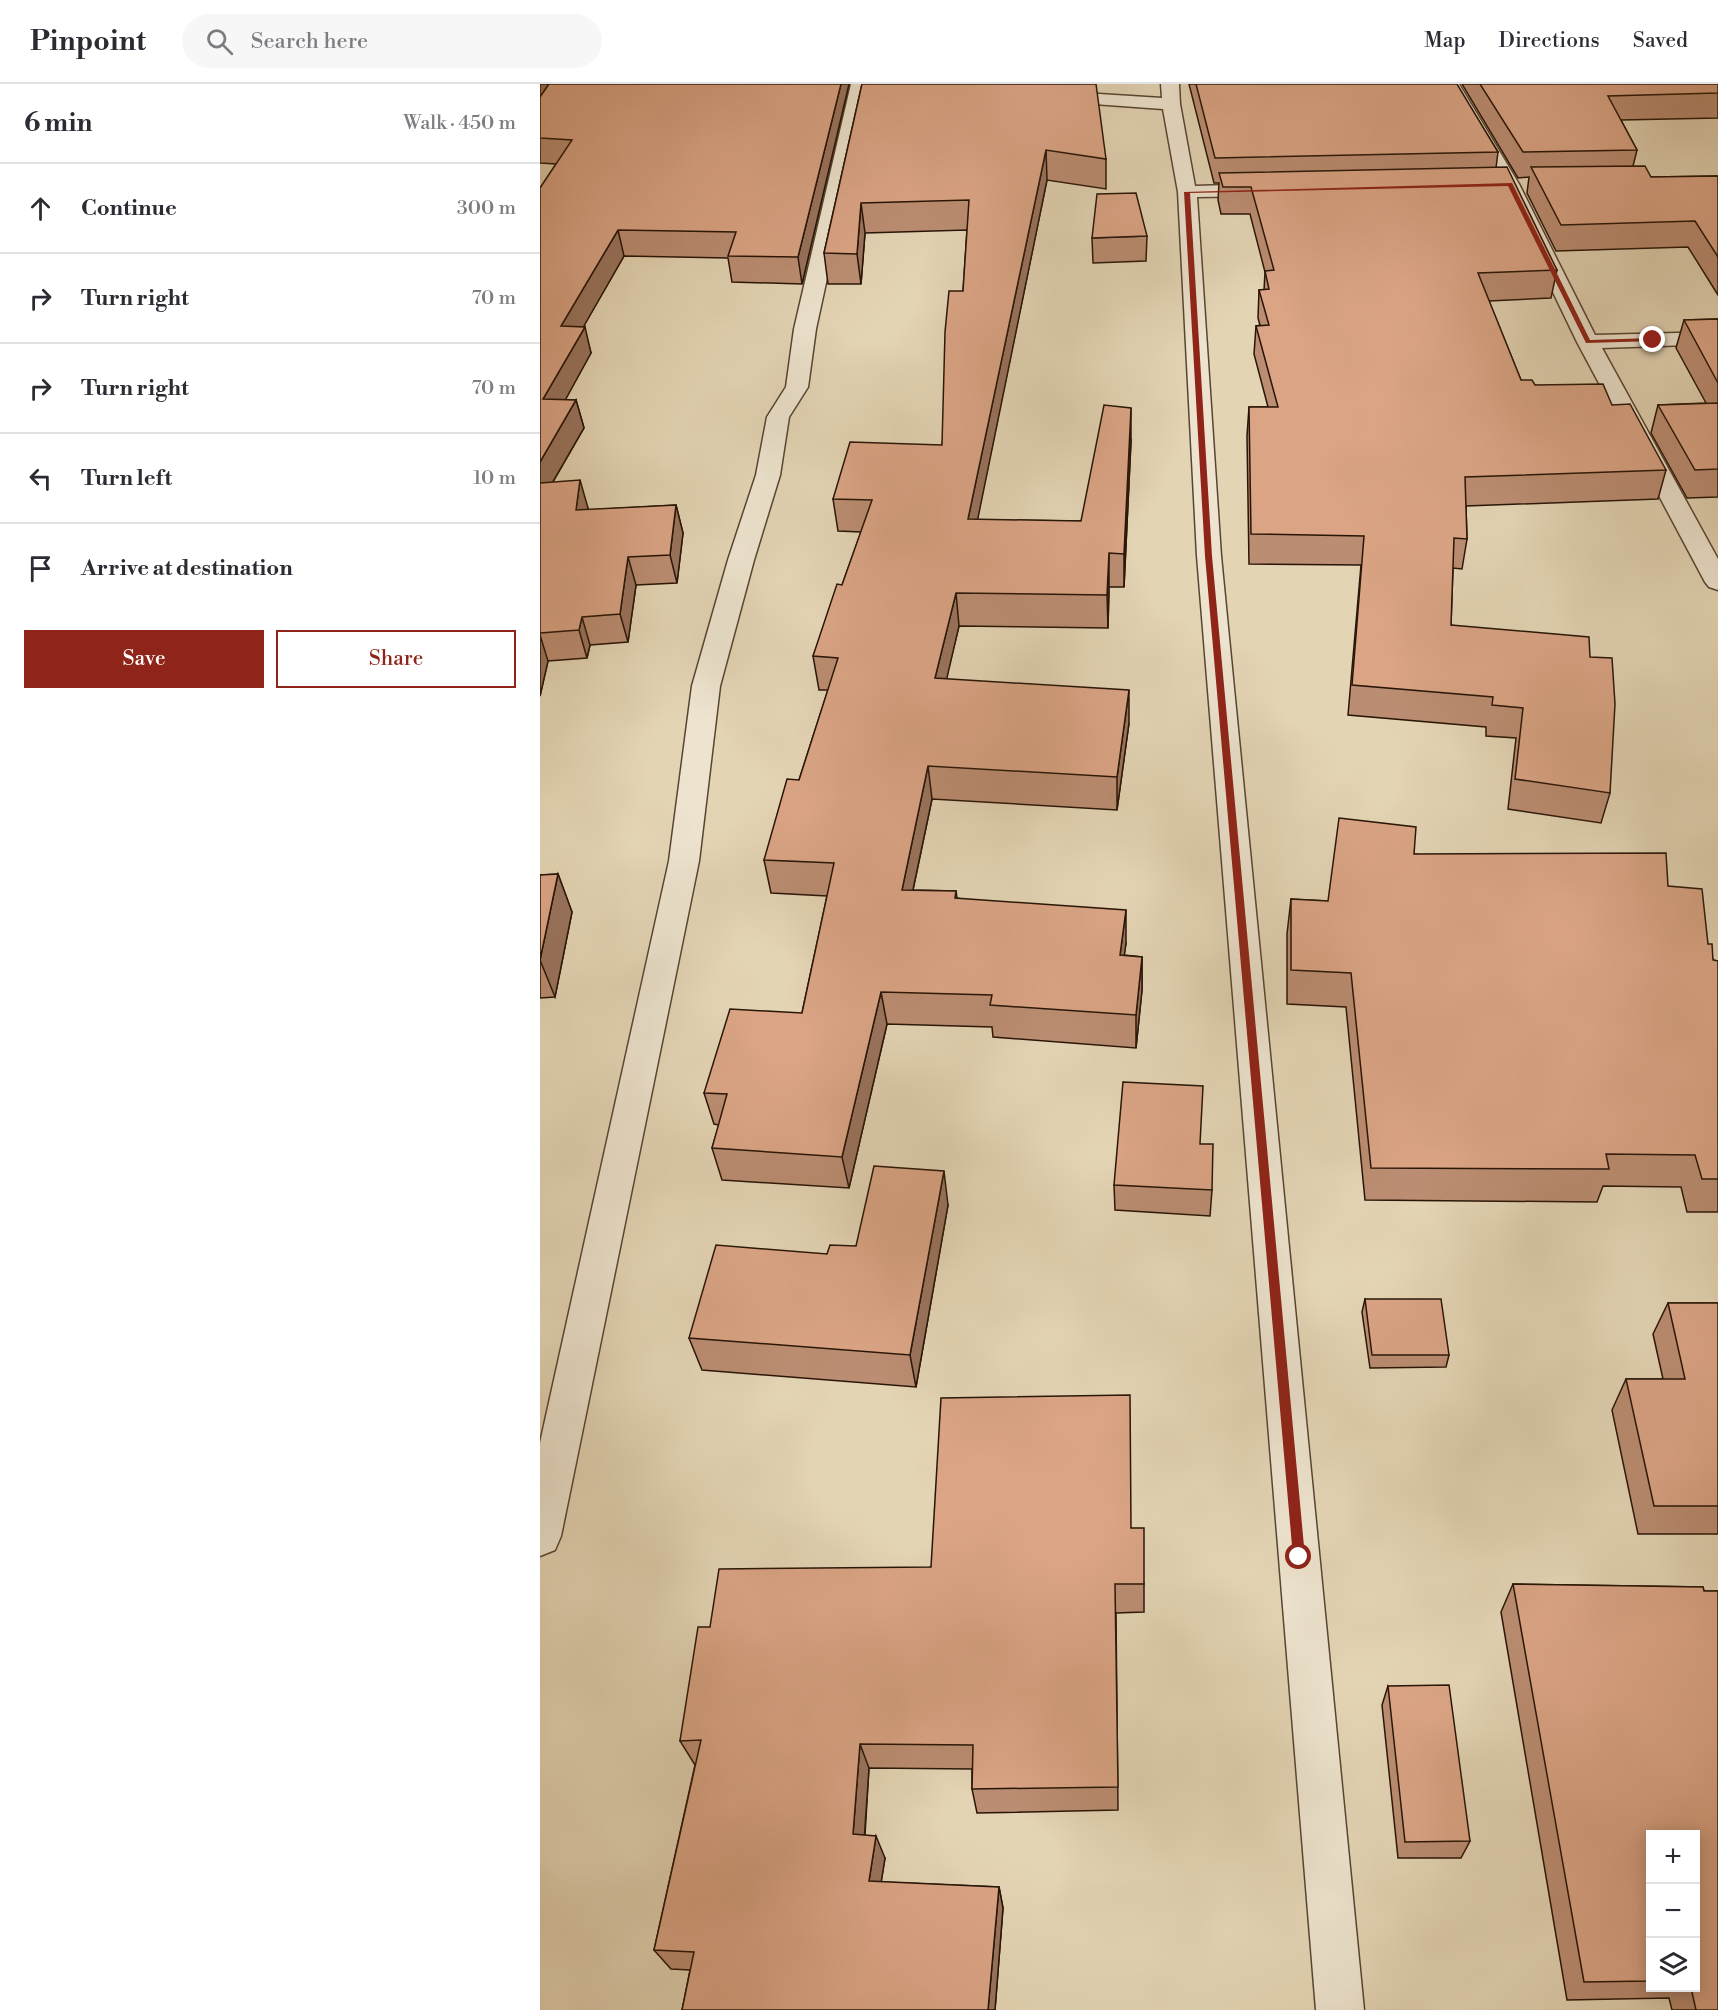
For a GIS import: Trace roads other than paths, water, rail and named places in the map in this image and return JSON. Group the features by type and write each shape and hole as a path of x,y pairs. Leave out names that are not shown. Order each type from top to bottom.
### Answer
{"street":[{"path":"540,1536 684,861 706,686 741,560 768,475 778,417 797,387 805,329 860,84"},
{"path":"1450,84 1510,184 1588,342 1718,582"},
{"path":"1030,95 1170,94 1187,192 1209,556 1340,2010"},
{"path":"1486,185 1533,184"},
{"path":"1187,192 1283,189"},
{"path":"1588,342 1718,338"}]}
